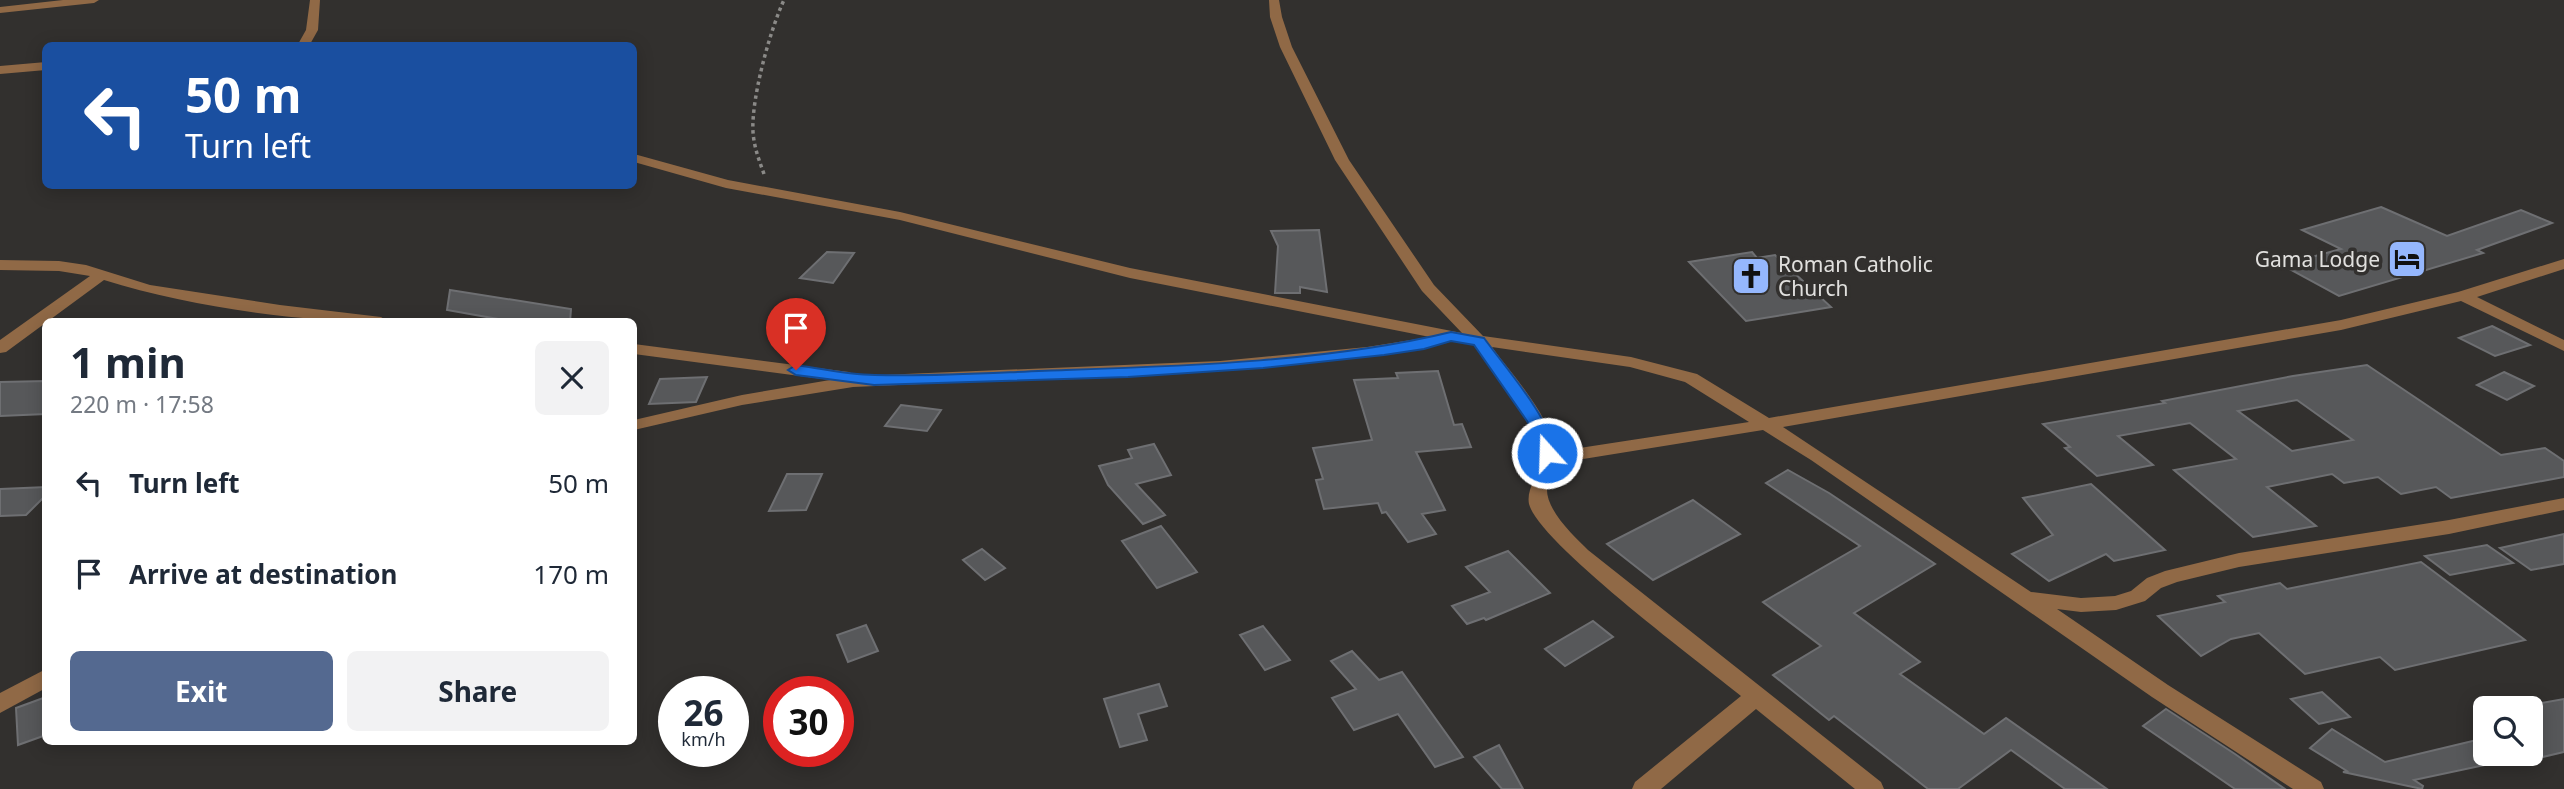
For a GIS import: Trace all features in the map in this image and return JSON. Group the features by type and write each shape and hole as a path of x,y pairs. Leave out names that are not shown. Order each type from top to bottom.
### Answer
{"street":[{"path":"0,10 94,0"},
{"path":"303,42 312,30 315,0"},
{"path":"1274,0 1276,17 1286,47 1342,160 1428,288 1479,341 1545,439 1548,467 1540,482 1539,504 1556,528 1581,555 1872,789"},
{"path":"0,70 42,66"},
{"path":"637,159 726,184 900,216 1130,272 1451,336 1631,362 1691,378 1902,512 2160,691 2312,789"},
{"path":"1548,467 1573,455 2279,337 2390,315 2463,296 2564,264"},
{"path":"0,265 59,266 148,289 348,318"},
{"path":"0,348 101,275"},
{"path":"2463,296 2564,346"},
{"path":"637,424 724,405 874,380 1210,368 1384,350 1424,344 1451,336"},
{"path":"637,349 874,380"},
{"path":"2028,598 2081,605 2116,603 2138,596 2154,583 2172,576 2239,560 2449,527 2564,504"},
{"path":"0,704 42,679"},
{"path":"1644,789 1756,696"}],"path":[{"path":"771,192 756,152 752,124 773,27 784,0"}],"building":[{"path":"2381,207 2447,236 2521,210 2552,223 2477,250 2483,253 2339,296 2282,265 2341,249 2302,230"},
{"path":"1319,230 1327,292 1300,287 1300,293 1275,293 1278,246 1271,231"},
{"path":"827,252 854,253 833,283 800,278"},
{"path":"1752,252 1757,258 1775,255 1831,307 1746,321 1689,262"},
{"path":"450,290 571,309 570,318 492,318 447,310"},
{"path":"2492,326 2530,345 2495,356 2459,338"},
{"path":"2367,365 2501,455 2545,448 2564,461 2564,477 2451,498 2436,487 2401,494 2378,477 2344,483 2332,474 2267,487 2316,526 2253,537 2174,470 2236,459 2190,423 2118,436 2153,465 2097,476 2065,448 2070,447 2043,424 2165,403 2162,401","holes":["2297,400 2353,440 2292,451 2238,411"]},
{"path":"1438,371 1454,425 1462,424 1471,447 1416,452 1445,510 1422,514 1436,534 1408,542 1386,512 1382,513 1378,503 1324,509 1316,480 1323,479 1313,448 1372,440 1354,380 1398,378 1396,373"},
{"path":"2504,372 2534,386 2507,400 2477,385"},
{"path":"707,377 696,402 649,404 660,379"},
{"path":"42,381 42,414 0,416 0,382"},
{"path":"901,405 941,410 927,431 885,426"},
{"path":"1154,444 1171,475 1136,484 1165,515 1143,524 1108,485 1099,466 1132,458 1128,450"},
{"path":"1788,470 1829,493 1935,564 1854,613 1920,662 1900,674 1984,734 2006,718 2107,789 2065,789 2011,750 1958,789 1928,789 1834,716 1829,720 1773,675 1821,646 1763,602 1860,546 1766,483"},
{"path":"787,474 822,474 806,510 769,511"},
{"path":"2091,484 2165,550 2114,561 2106,554 2049,581 2012,554 2053,535 2023,498"},
{"path":"42,487 42,499 26,515 0,516 0,489"},
{"path":"1693,500 1740,534 1653,580 1607,544"},
{"path":"1161,526 1197,572 1157,588 1122,541"},
{"path":"2564,534 2564,564 2531,570 2500,548"},
{"path":"2487,545 2513,563 2450,575 2425,556"},
{"path":"982,549 1005,568 985,580 963,560"},
{"path":"1508,551 1550,593 1486,620 1484,618 1467,624 1452,606 1490,592 1466,567"},
{"path":"2421,562 2525,640 2395,670 2380,657 2305,674 2259,633 2231,639 2201,656 2158,616 2225,602 2218,596 2280,583 2287,589"},
{"path":"1593,621 1613,637 1565,666 1545,649"},
{"path":"866,625 878,651 848,662 837,635"},
{"path":"1263,626 1290,660 1265,670 1240,635"},
{"path":"1352,651 1379,680 1402,672 1463,757 1435,767 1398,714 1354,730 1332,698 1356,689 1331,661"},
{"path":"1159,684 1167,706 1138,714 1147,740 1120,747 1104,699"},
{"path":"2322,692 2350,717 2319,724 2291,699"},
{"path":"42,698 42,736 18,745 16,708"},
{"path":"2564,699 2564,752 2543,757 2543,703"},
{"path":"2166,709 2285,789 2235,789 2143,726"},
{"path":"2332,729 2385,762 2473,741 2473,766 2480,766 2414,780 2423,786 2422,789 2343,772 2347,771 2310,748"},
{"path":"1499,745 1523,789 1502,789 1474,757"}],"place":[{"name":"Gama Lodge","path":"2407,259"},
{"name":"Roman Catholic Church","path":"1751,276"}],"route":[{"path":"796,370 874,380 1210,368 1384,350 1424,344 1451,336 1479,341 1535,420 1545,439 1547,453"}]}
